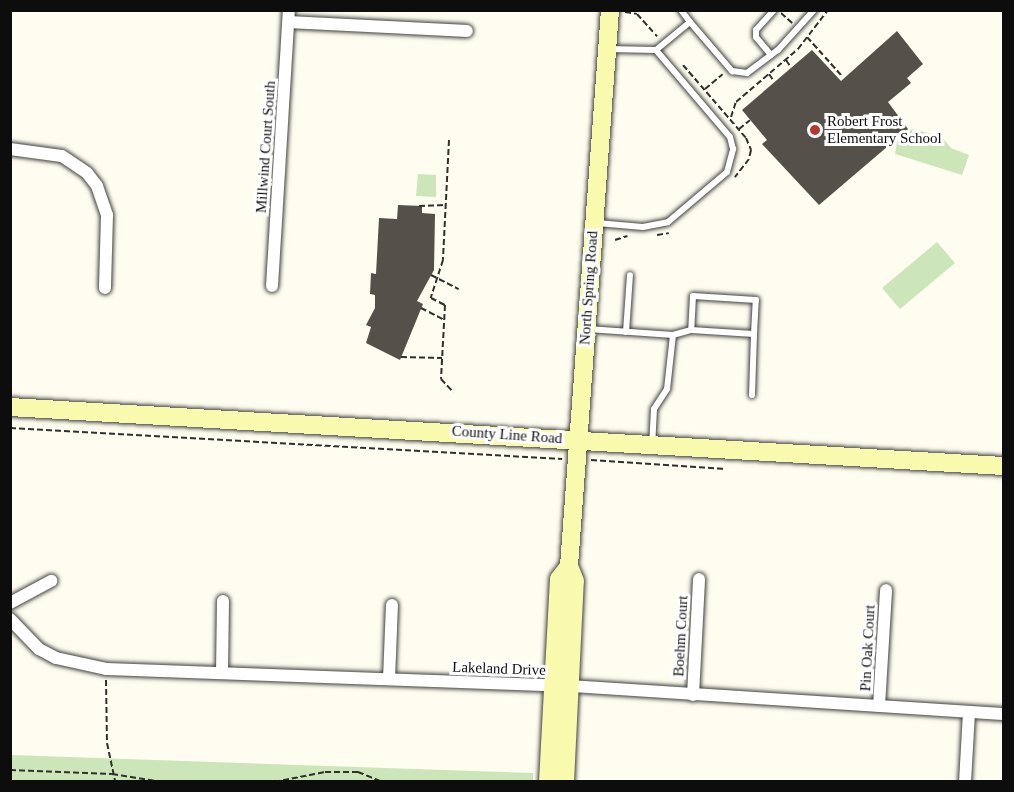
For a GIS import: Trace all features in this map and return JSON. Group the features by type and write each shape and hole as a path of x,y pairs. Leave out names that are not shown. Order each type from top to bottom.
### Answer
{"main road":[{"name":"North Spring Road","path":"548,782 575,581 569,566 593,223 608,49 616,11"},
{"name":"County Line Road","path":"10,407 1004,466"},
{"name":"North Spring Road","path":"562,686 565,782"}],"street":[{"path":"289,16 467,31"},
{"name":"Millwind Court South","path":"272,286 289,16"},
{"path":"10,149 62,156 87,173 97,186 106,215 105,288"},
{"name":"Boehm Court","path":"693,695 699,579"},
{"path":"10,603 51,581"},
{"name":"Pin Oak Court","path":"879,706 886,590"},
{"path":"222,673 223,601"},
{"path":"389,679 392,605"},
{"name":"Lakeland Drive","path":"10,619 39,649 56,658 106,669 562,686 1004,714"},
{"path":"964,782 969,712"}],"lane":[{"path":"681,10 732,71 747,73 771,55 814,10"},
{"path":"771,55 756,37 756,30 775,10"},
{"path":"608,49 656,50 690,22"},
{"path":"593,223 643,226 668,222 727,172 732,161 730,137 656,50"},
{"path":"626,332 630,275"},
{"path":"691,330 693,296 756,300 752,395"},
{"path":"586,329 673,335 691,330 754,334"},
{"path":"651,445 654,409 668,389 673,335"}],"path":[{"path":"775,10 792,23"},
{"path":"731,119 736,102 786,60 808,38 828,10"},
{"path":"616,11 637,14 739,129 751,150 746,166 732,180"},
{"path":"808,38 841,75"},
{"path":"786,60 790,66"},
{"path":"769,74 773,80"},
{"path":"705,89 716,80"},
{"path":"739,129 750,120"},
{"path":"449,140 443,260 433,276 430,298 445,306 441,379 453,392"},
{"path":"419,206 446,205"},
{"path":"648,235 672,231"},
{"path":"615,240 630,236"},
{"path":"433,276 459,289"},
{"path":"421,308 444,320"},
{"path":"401,357 442,358"},
{"path":"10,428 726,469"},
{"path":"106,669 107,743 115,782"},
{"path":"10,770 112,774 162,782"},
{"path":"274,782 325,772 358,772 383,782"}],"green space":[{"path":"912,129 941,136 951,148 969,155 962,175 895,154 897,142"},
{"path":"418,174 436,175 436,197 416,196"},
{"path":"937,242 955,263 900,309 882,288"},
{"path":"11,755 533,773 533,782 11,782"}],"building":[{"name":"Robert Frost Elementary School","path":"897,31 923,64 907,78 911,83 888,102 908,129 819,205 762,144 767,140 742,110 812,50 841,81"},
{"path":"398,205 422,206 422,213 435,214 434,270 417,301 423,304 400,360 366,343 371,327 366,325 375,308 375,295 370,294 371,273 376,274 379,218 397,219"}],"place":[{"name":"Robert Frost Elementary School","path":"815,130"}]}
